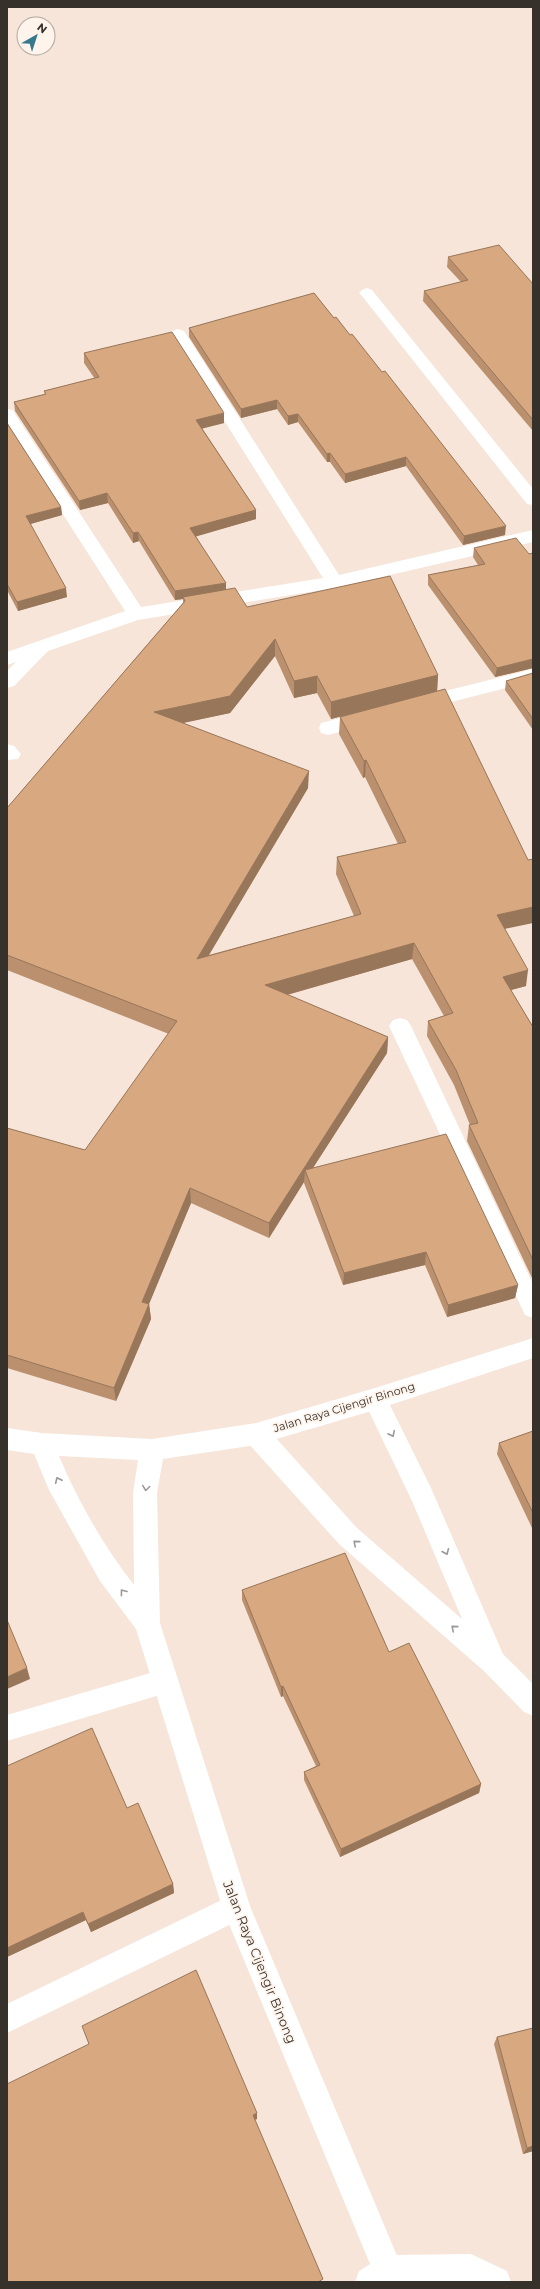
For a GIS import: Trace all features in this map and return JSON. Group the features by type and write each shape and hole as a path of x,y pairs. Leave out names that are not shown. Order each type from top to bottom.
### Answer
{"street":[{"path":"367,293 533,500"},
{"path":"178,334 334,582"},
{"path":"7,414 136,614"},
{"path":"7,659 136,614 334,582 533,536"},
{"path":"7,682 44,646"},
{"path":"404,709 533,675"},
{"path":"328,728 381,714"},
{"path":"400,1026 533,1308"},
{"name":"Jalan Raya Cijengir Binong","path":"7,1439 42,1444 152,1450 256,1434 375,1399 533,1348"},
{"path":"375,1399 422,1496 494,1663"},
{"path":"256,1434 348,1536 494,1663 531,1698"},
{"name":"Jalan Raya Cijengir Binong","path":"42,1444 58,1482 109,1573 147,1623"},
{"name":"Jalan Raya Cijengir Binong","path":"152,1450 145,1493 147,1623 164,1682 236,1907 379,2276"},
{"path":"7,1728 164,1682"},
{"path":"7,2019 236,1907"},
{"path":"379,2276 471,2269 496,2282"}],"building":[{"path":"499,245 533,284 533,420 424,291 468,280 448,257"},
{"path":"314,293 334,318 336,317 350,335 352,334 382,372 385,371 506,526 464,536 406,457 345,474 330,453 327,454 298,414 288,416 277,400 241,409 189,328"},
{"path":"172,332 224,413 196,420 256,510 190,528 226,583 175,591 138,532 133,533 107,493 79,501 14,402 46,394 44,391 99,377 84,353"},
{"path":"7,423 61,507 26,516 66,588 17,602 7,584"},
{"path":"516,538 529,554 533,553 533,659 497,668 428,575 485,564 474,548"},
{"path":"390,576 438,675 331,702 317,676 294,681 275,639 230,696 154,712 309,771 197,959 361,914 337,857 406,842 366,760 364,761 340,717 445,689 528,860 533,859 533,907 497,915 528,970 503,977 533,1027 533,1260 469,1125 478,1123 456,1070 428,1021 453,1013 414,943 265,985 388,1037 269,1223 190,1188 142,1302 149,1304 114,1388 7,1355 7,1128 85,1150 177,1021 7,955 7,808 185,601 183,597 235,588 247,607"},
{"path":"533,673 533,719 506,681"},
{"path":"446,1134 518,1285 448,1305 426,1252 344,1273 305,1170"},
{"path":"533,1431 533,1513 499,1443"},
{"path":"345,1553 389,1652 409,1643 481,1784 341,1849 304,1772 320,1765 283,1686 281,1687 242,1590"},
{"path":"7,1620 27,1668 7,1677"},
{"path":"92,1728 127,1808 138,1803 173,1884 88,1924 83,1912 7,1948 7,1766"},
{"path":"196,1970 257,2113 253,2115 323,2279 318,2282 7,2282 7,2084 89,2044 82,2026"},
{"path":"533,2028 533,2146 527,2148 497,2037"}]}
